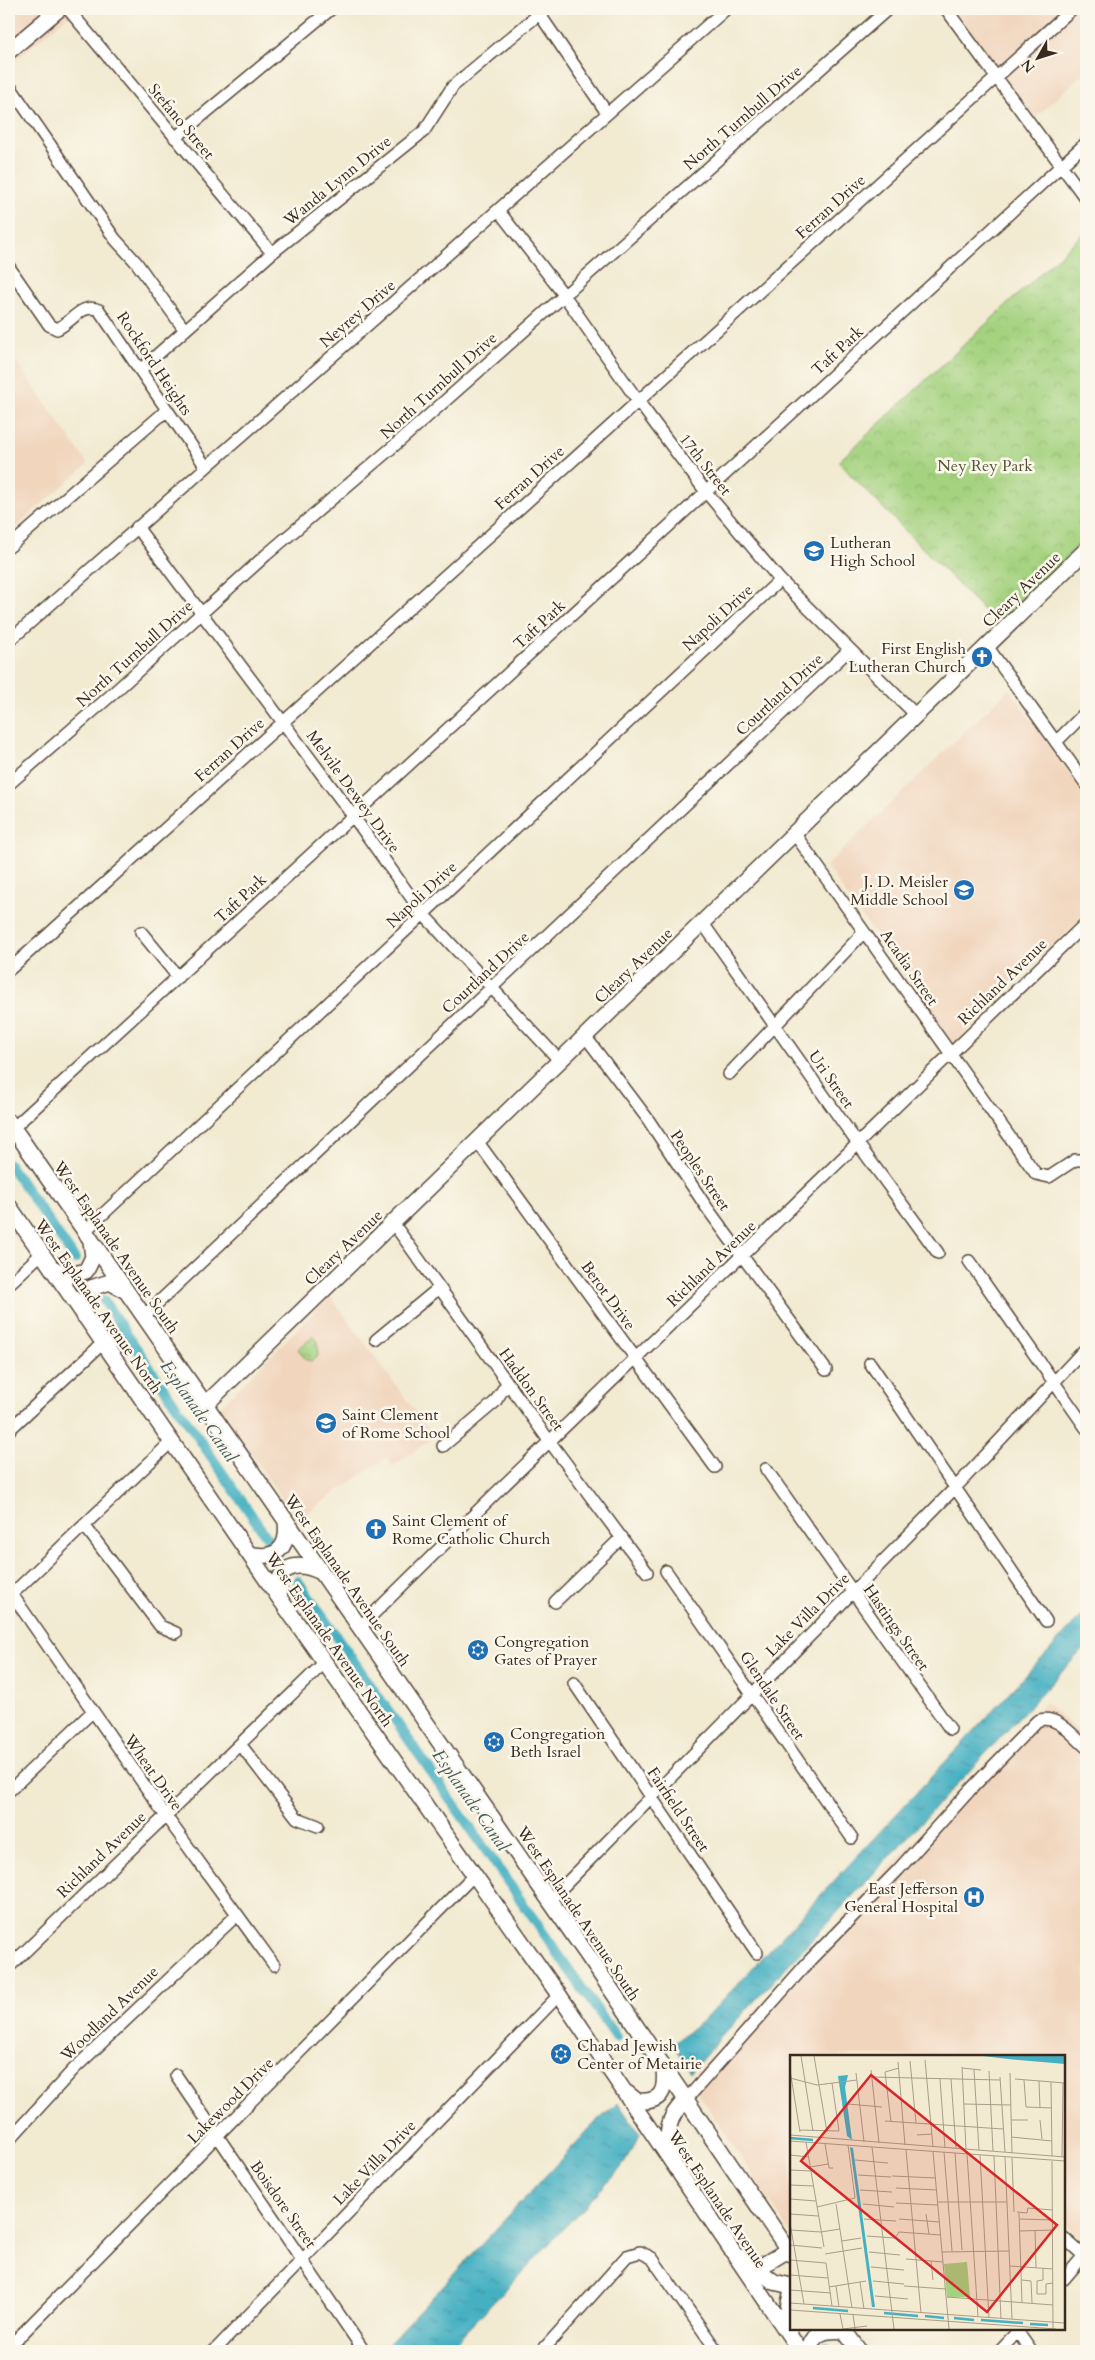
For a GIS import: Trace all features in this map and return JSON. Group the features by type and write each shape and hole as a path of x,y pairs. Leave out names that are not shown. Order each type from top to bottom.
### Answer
{"main road":[{"path":"9,51 59,9"},
{"name":"Cleary Avenue","path":"205,1405 1086,550"},
{"name":"West Esplanade Avenue South","path":"11,1125 550,1900 661,2064"},
{"name":"West Esplanade Avenue North","path":"9,1206 280,1600 624,2090"},
{"path":"50,1266 67,1276 86,1271 93,1257 88,1237"},
{"path":"84,1316 84,1302 91,1288 110,1282 126,1291"},
{"path":"250,1554 262,1557 277,1552 285,1543 286,1522"},
{"path":"280,1600 278,1587 280,1578 292,1566 300,1565 321,1572"},
{"path":"624,2090 637,2101 652,2100 664,2091 666,2084 661,2064"},
{"name":"West Esplanade Avenue","path":"661,2064 790,2252"},
{"name":"West Esplanade Avenue","path":"624,2090 795,2345"},
{"path":"673,2165 667,2130 675,2110 685,2101"},
{"path":"728,2245 774,2282 790,2286"},
{"path":"753,2267 765,2264 790,2252"},
{"path":"790,2297 788,2304 790,2328"},
{"path":"791,2330 795,2345"},
{"path":"808,2351 810,2344 820,2333 833,2330 844,2330 858,2351"}],"street":[{"name":"Stefano Street","path":"68,9 272,253"},
{"path":"175,138 331,9"},
{"name":"Neyrey Drive","path":"9,641 726,9"},
{"name":"North Turnbull Drive","path":"9,784 266,555 349,487 888,9"},
{"path":"946,9 1086,199"},
{"name":"Ferran Drive","path":"9,970 1072,9"},
{"path":"540,10 607,113"},
{"name":"Wanda Lynn Drive","path":"140,370 272,253 424,131 453,86 540,10"},
{"path":"9,86 114,239 136,262 184,329"},
{"name":"Taft Park","path":"11,1125 178,977 1086,143"},
{"name":"17th Street","path":"498,210 564,295 638,401 706,492 780,580 916,715"},
{"name":"Rockford Heights","path":"9,267 49,326 57,329 64,326 84,308 92,306 99,310 206,467"},
{"path":"9,547 167,410"},
{"name":"Melvile Dewey Drive","path":"137,527 353,816 423,914 560,1061"},
{"name":"Napoli Drive","path":"88,1237 423,914 780,580"},
{"path":"987,646 1086,784"},
{"name":"Courtland Drive","path":"143,1317 849,650"},
{"path":"1056,742 1086,712"},
{"name":"Acadia Street","path":"794,833 1036,1174 1049,1177 1075,1160 1086,1160"},
{"name":"Uri Street","path":"702,922 858,1144 938,1253"},
{"name":"Richland Avenue","path":"360,1627 1086,923"},
{"path":"141,932 178,977"},
{"path":"729,1074 864,932"},
{"name":"Peoples Street","path":"585,1036 647,1118 707,1208 826,1370"},
{"name":"Berot Drive","path":"477,1141 715,1467"},
{"name":"Haddon Street","path":"393,1223 550,1442 647,1572"},
{"path":"9,1284 41,1254"},
{"path":"969,1261 1086,1428"},
{"path":"376,1340 439,1288"},
{"path":"9,1430 103,1343"},
{"name":"Lake Villa Drive","path":"550,1900 652,1798 752,1692 956,1488 1086,1348"},
{"path":"870,1363 1046,1621"},
{"path":"443,1446 495,1402 507,1382"},
{"path":"10,1593 171,1442"},
{"name":"Hastings Street","path":"766,1469 950,1729"},
{"path":"84,1525 160,1626 176,1633"},
{"path":"555,1602 622,1537"},
{"name":"Glendale Street","path":"666,1571 852,1838"},
{"name":"Wheat Drive","path":"10,1593 165,1815 274,1965"},
{"name":"Richland Avenue","path":"9,1967 325,1662"},
{"name":"Fairfield Street","path":"574,1683 757,1953"},
{"path":"9,1791 92,1712"},
{"path":"685,2101 810,1960 898,1870 1037,1721 1045,1717 1054,1719 1086,1747"},
{"path":"240,1744 297,1818 318,1826"},
{"name":"Lakewood Drive","path":"11,2340 217,2136 473,1876"},
{"name":"Woodland Avenue","path":"9,2140 74,2069 237,1915"},
{"name":"Lake Villa Drive","path":"214,2351 559,1995"},
{"name":"Boisdore Street","path":"176,2075 364,2351"},
{"path":"1065,2239 1085,2255 1065,2278"},
{"path":"542,2351 627,2256 635,2252 644,2253 652,2258 712,2349"},
{"path":"999,2351 1018,2330 1031,2351"}],"shaded area":[{"path":"9,9 77,9 9,65"},
{"path":"954,9 1086,9 1086,77 1083,74 1035,118"},
{"path":"9,351 88,464 9,533"},
{"name":"J. D. Meisler Middle School","path":"1009,689 1086,797 1086,913 953,1044 826,866"},
{"name":"Saint Clement of Rome School","path":"330,1296 434,1437 393,1466 387,1457 297,1520 219,1408"},
{"name":"East Jefferson General Hospital","path":"1045,1702 1086,1738 1085,2243 1065,2225 1065,2055 790,2055 790,2232 690,2080"}],"green space":[{"name":"Ney Rey Park","path":"1086,231 1086,550 1003,630 838,462"},
{"path":"314,1336 318,1342 318,1356 311,1361 306,1360 298,1349"}],"water":[{"path":"1086,1611 1086,1646 721,2037 691,2072 672,2044 704,2020"},
{"path":"618,2103 640,2135 621,2168 447,2351 382,2351 593,2125"}],"waterway":[{"name":"Esplanade Canal","path":"9,1164 75,1259"},
{"name":"Esplanade Canal","path":"104,1301 268,1539"},
{"name":"Esplanade Canal","path":"298,1581 616,2037"},
{"name":"Esplanade Canal","path":"825,2348 828,2351"}],"place":[{"name":"Lutheran High School","path":"814,551"},
{"name":"First English Lutheran Church","path":"982,657"},
{"name":"J. D. Meisler Middle School","path":"964,890"},
{"name":"Saint Clement of Rome School","path":"326,1423"},
{"name":"Saint Clement of Rome Catholic Church","path":"376,1529"},
{"name":"Congregation Gates of Prayer","path":"478,1650"},
{"name":"Congregation Beth Israel","path":"494,1742"},
{"name":"East Jefferson General Hospital","path":"974,1897"},
{"name":"Chabad Jewish Center of Metairie","path":"561,2054"}]}
